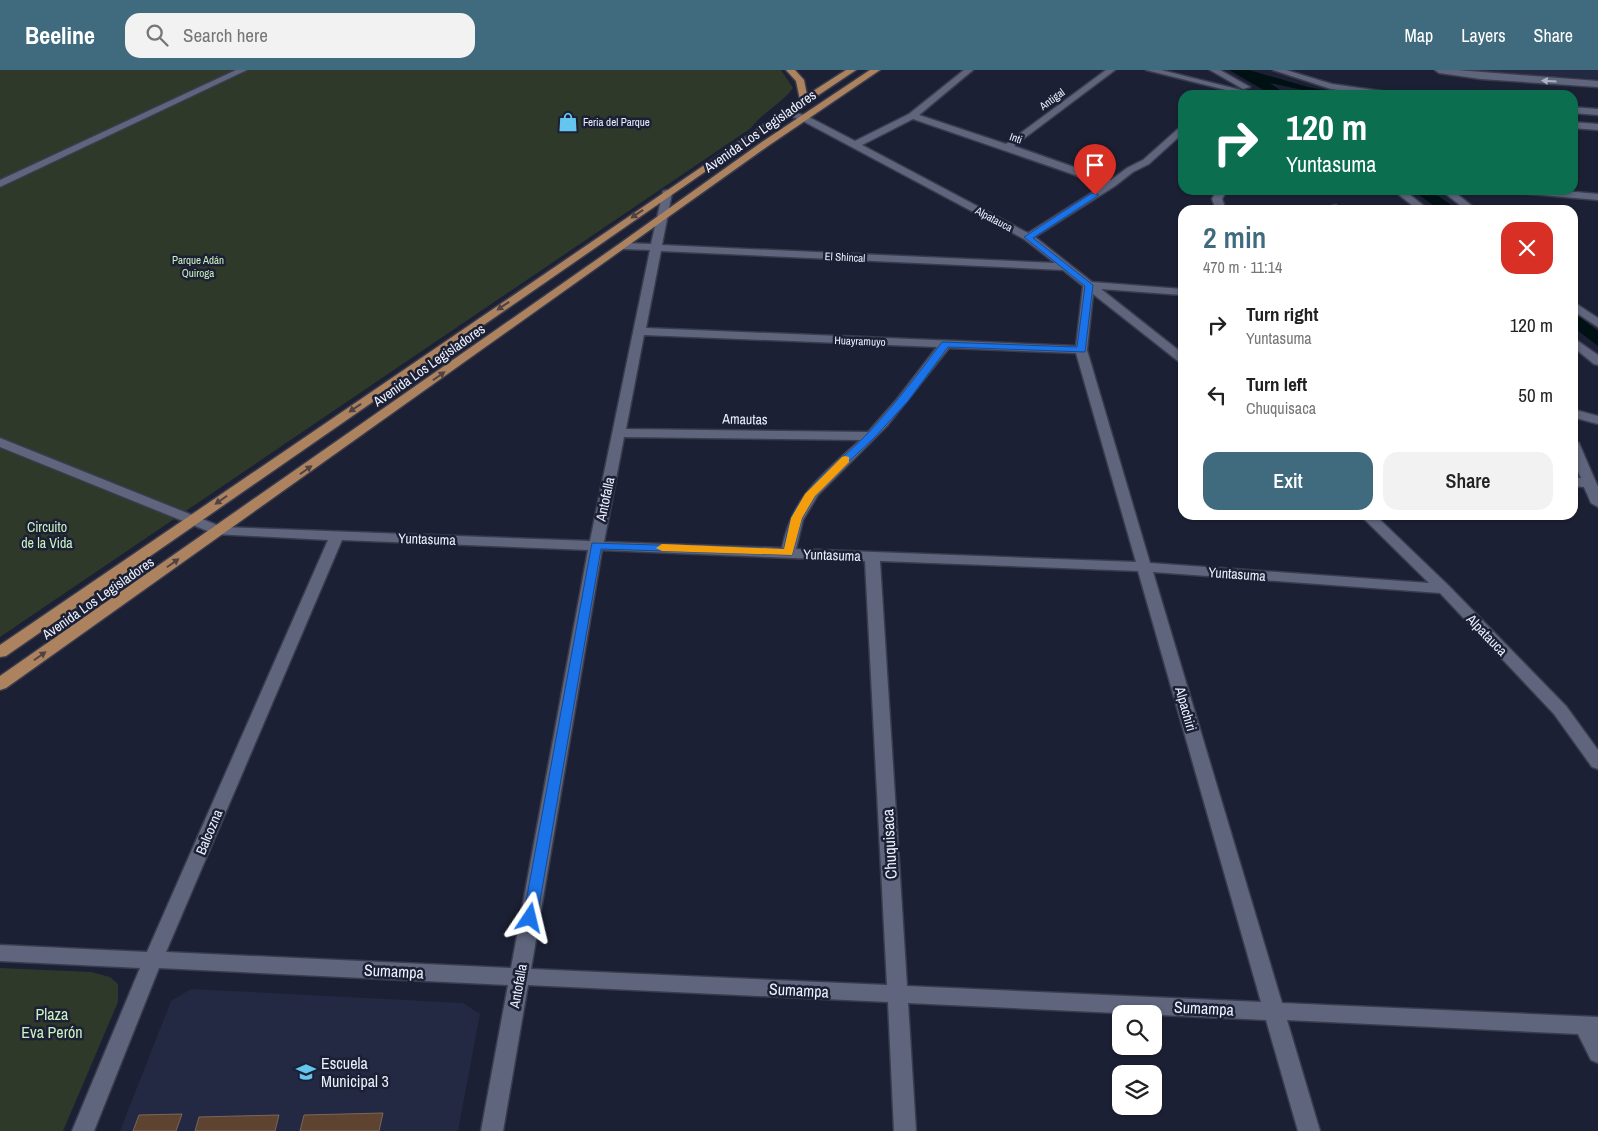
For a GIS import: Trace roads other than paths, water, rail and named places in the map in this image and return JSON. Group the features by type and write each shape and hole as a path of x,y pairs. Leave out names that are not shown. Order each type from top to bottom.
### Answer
{"main road":[{"path":"790,70 800,80 804,101"},
{"name":"Avenida Los Legisladores","path":"0,652 667,193 852,70"},
{"name":"Avenida Los Legisladores","path":"0,684 220,531 872,70"}],"street":[{"path":"0,184 243,70"},
{"path":"856,144 912,116 970,70"},
{"name":"Antigal","path":"1007,147 1111,70"},
{"path":"1150,70 1238,90"},
{"path":"1214,70 1251,90"},
{"path":"1277,70 1331,86 1356,90"},
{"path":"1439,70 1481,76 1598,84"},
{"path":"1228,90 1237,82"},
{"path":"1578,110 1598,112"},
{"name":"Alpatauca","path":"786,113 804,118 856,144 1028,237 1178,355"},
{"name":"Inti","path":"912,116 1112,184"},
{"path":"1578,126 1598,127"},
{"path":"1028,237 1112,184 1130,170 1146,162 1178,134"},
{"name":"Antofalla","path":"492,1131 596,545 667,193"},
{"path":"1404,195 1418,205"},
{"path":"1452,195 1466,205"},
{"path":"1568,195 1598,198"},
{"name":"El Shincal","path":"623,246 1067,267"},
{"path":"1089,285 1178,292"},
{"name":"Alpachiri","path":"1089,285 1081,350 1309,1131"},
{"path":"1578,309 1598,324"},
{"name":"Huayramuyo","path":"639,331 1081,350"},
{"path":"788,553 797,518 811,494 823,480 871,436 905,399 946,344"},
{"path":"1578,345 1598,361"},
{"path":"1578,415 1598,420"},
{"name":"Amautas","path":"619,433 871,436"},
{"path":"0,442 220,531"},
{"path":"1578,457 1598,503"},
{"path":"1578,482 1589,482"},
{"name":"Alpatauca","path":"1372,520 1444,589 1560,710 1598,763"},
{"name":"Yuntasuma","path":"220,531 1144,567 1444,589"},
{"name":"Balcozna","path":"83,1131 153,960 337,535"},
{"name":"Chuquisaca","path":"872,556 905,1131"},
{"name":"Sumampa","path":"0,954 1591,1026"},
{"path":"1591,1026 1598,1054"}],"place":[{"name":"Feria del Parque","path":"568,122"},
{"name":"Escuela Municipal 3","path":"306,1072"}],"park label":[{"name":"Parque Adán Quiroga","path":"198,266"},
{"name":"Circuito de la Vida","path":"47,536"},
{"name":"Plaza Eva Perón","path":"52,1023"}]}
